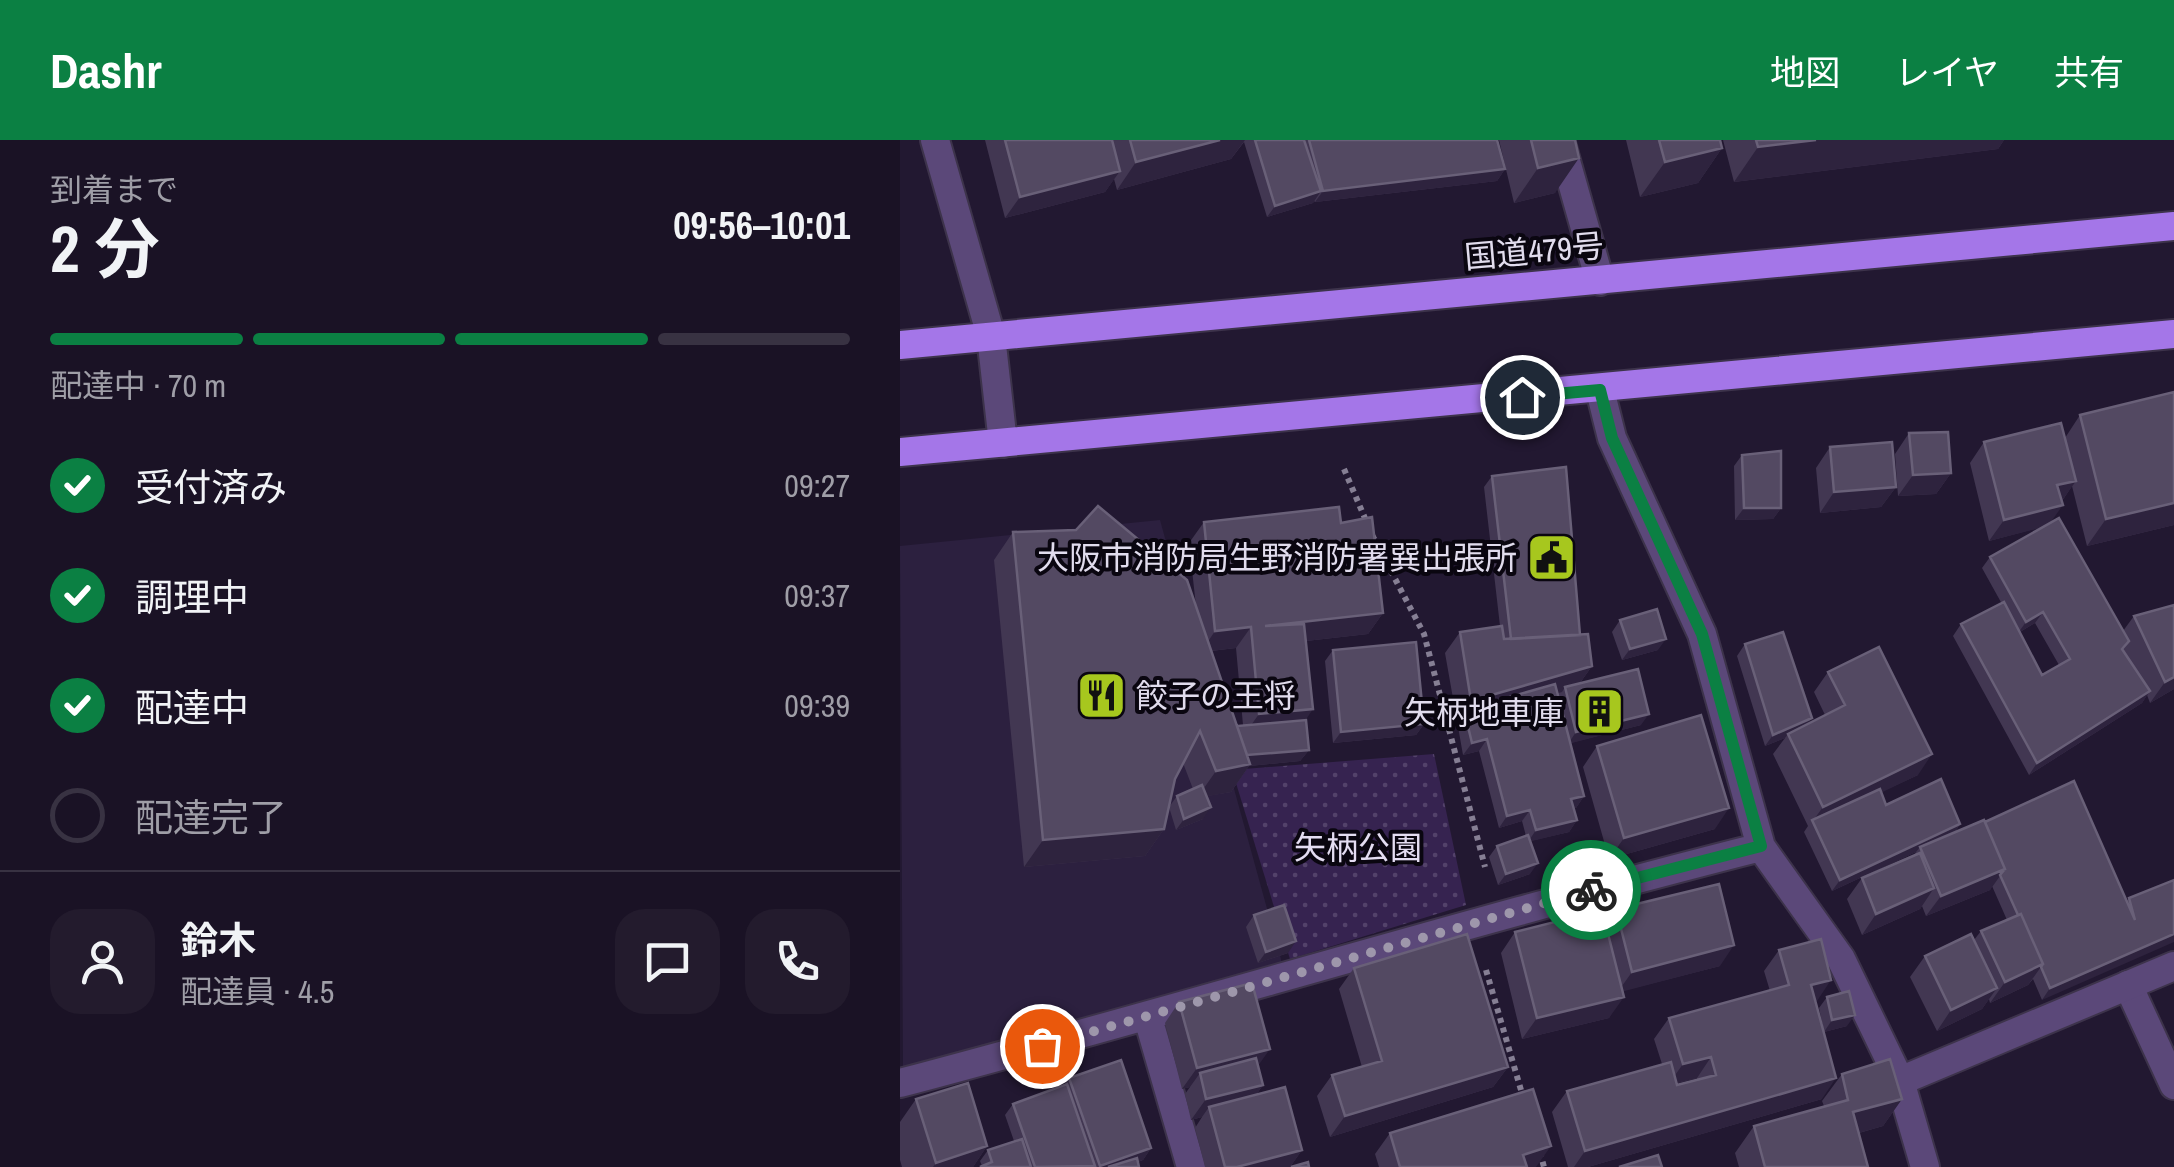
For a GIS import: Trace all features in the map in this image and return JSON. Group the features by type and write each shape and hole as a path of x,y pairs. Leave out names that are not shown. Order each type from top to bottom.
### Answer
{"highway":[{"name":"国道479号","path":"900,346 2174,226"},
{"path":"900,452 2174,334"}],"street":[{"path":"935,140 991,336 1003,443"},
{"path":"1560,140 1600,280"},
{"path":"1600,390 1612,438 1702,634 1761,846 1841,959 1900,1081 1925,1167"},
{"path":"900,1083 1148,1018 1485,917 1761,846"},
{"path":"1900,1081 2174,966"},
{"path":"2128,985 2174,1085"},
{"path":"1148,1018 1191,1167"}],"path":[{"path":"1344,469 1370,532 1424,634 1527,1110"},
{"path":"1538,1148 1544,1167"}],"shaded area":[{"path":"1160,520 1282,963 903,1067 900,546"}],"green space":[{"name":"矢柄公園","path":"1434,754 1466,905 1290,959 1232,770"}],"building":[{"path":"1005,140 1112,140 1120,171 1020,197"},
{"path":"1130,140 1220,140 1136,162"},
{"path":"1255,140 1304,140 1321,191 1275,206"},
{"path":"1309,140 1497,140 1505,169 1323,191"},
{"path":"1531,140 1575,140 1579,158 1538,168"},
{"path":"1659,140 1720,140 1722,148 1665,162"},
{"path":"1756,140 1816,140 1758,147"},
{"path":"2174,392 2174,503 2106,519 2080,415"},
{"path":"2061,423 2076,481 2057,485 2063,505 2004,520 1984,442"},
{"path":"1948,432 1951,473 1913,475 1909,433"},
{"path":"1892,442 1896,487 1834,492 1830,447"},
{"path":"1781,451 1781,508 1744,508 1742,455"},
{"path":"1566,467 1580,635 1511,639 1492,476"},
{"name":"餃子の王将","path":"1098,506 1187,580 1250,764 1216,771 1200,731 1175,779 1164,829 1043,840 1013,532 1076,530"},
{"name":"大阪市消防局生野消防署巽出張所","path":"1339,507 1341,523 1372,517 1383,613 1265,626 1304,624 1313,709 1259,714 1251,627 1215,631 1204,522"},
{"path":"2059,518 2129,641 2122,649 2150,691 2037,763 1961,624 2004,602 2042,675 2070,659 2043,612 2026,622 1990,557"},
{"path":"2174,605 2174,677 2165,682 2134,616"},
{"path":"1657,609 1666,639 1630,649 1620,620"},
{"path":"1502,626 1504,639 1588,634 1592,666 1471,701 1460,632"},
{"path":"1783,632 1812,718 1773,735 1745,644"},
{"path":"1416,642 1424,724 1341,732 1333,650"},
{"path":"1879,647 1932,754 1823,807 1788,734 1845,705 1828,672"},
{"name":"矢柄地車庫","path":"1638,669 1649,714 1576,732 1565,687"},
{"path":"1555,684 1584,796 1571,799 1577,820 1536,830 1530,810 1507,816 1487,739 1472,743 1464,710"},
{"path":"1701,715 1729,808 1624,838 1597,746"},
{"path":"1306,720 1309,750 1247,755 1237,726"},
{"path":"1941,779 1960,824 1840,880 1812,820 1880,789 1886,805"},
{"path":"2074,781 2135,920 2129,898 2174,880 2174,934 2050,988 2021,914 2018,915 2000,875 2005,869 1985,822"},
{"path":"1202,785 1211,807 1184,819 1177,796"},
{"path":"1984,820 2005,869 1941,896 1920,847"},
{"path":"1528,835 1538,863 1506,874 1497,846"},
{"path":"1920,853 1934,888 1876,914 1862,878"},
{"path":"1719,884 1734,945 1632,972 1616,909"},
{"path":"1284,905 1296,941 1266,952 1254,915"},
{"path":"1602,910 1624,997 1537,1018 1515,932"},
{"path":"2021,914 2043,964 2005,982 1981,931"},
{"path":"1467,934 1508,1067 1345,1116 1332,1075 1382,1061 1354,968"},
{"path":"1971,934 1997,988 1951,1010 1925,956"},
{"path":"1821,939 1831,980 1811,985 1836,1078 1585,1151 1567,1091 1671,1062 1677,1085 1716,1075 1711,1057 1683,1064 1669,1018 1789,985 1779,950"},
{"path":"1252,983 1270,1049 1197,1068 1179,1002"},
{"path":"1849,991 1855,1015 1832,1020 1827,997"},
{"path":"1256,1058 1263,1085 1206,1099 1200,1073"},
{"path":"1890,1059 1902,1099 1853,1112 1868,1167 1765,1167 1754,1126 1848,1100 1842,1074"},
{"path":"1121,1060 1151,1148 1100,1166 1069,1078"},
{"path":"968,1083 987,1146 936,1163 916,1099"},
{"path":"1067,1084 1095,1166 1035,1167 1013,1104"},
{"path":"1285,1087 1302,1150 1225,1167 1209,1107"},
{"path":"1533,1089 1551,1146 1523,1155 1527,1167 1400,1167 1390,1133"},
{"path":"1022,1139 1031,1167 980,1167 992,1162 988,1150"},
{"path":"1658,1155 1662,1167 1619,1167"},
{"path":"1137,1158 1139,1167 1108,1167"}],"way so far":[{"path":"1042,1046 1498,913 1591,890"}],"place":[{"name":"大阪市消防局生野消防署巽出張所","path":"1552,557"},
{"name":"餃子の王将","path":"1101,695"},
{"name":"矢柄地車庫","path":"1599,712"}],"route":[{"path":"1522,397 1600,390 1612,438 1702,634 1761,846 1591,890"}]}
